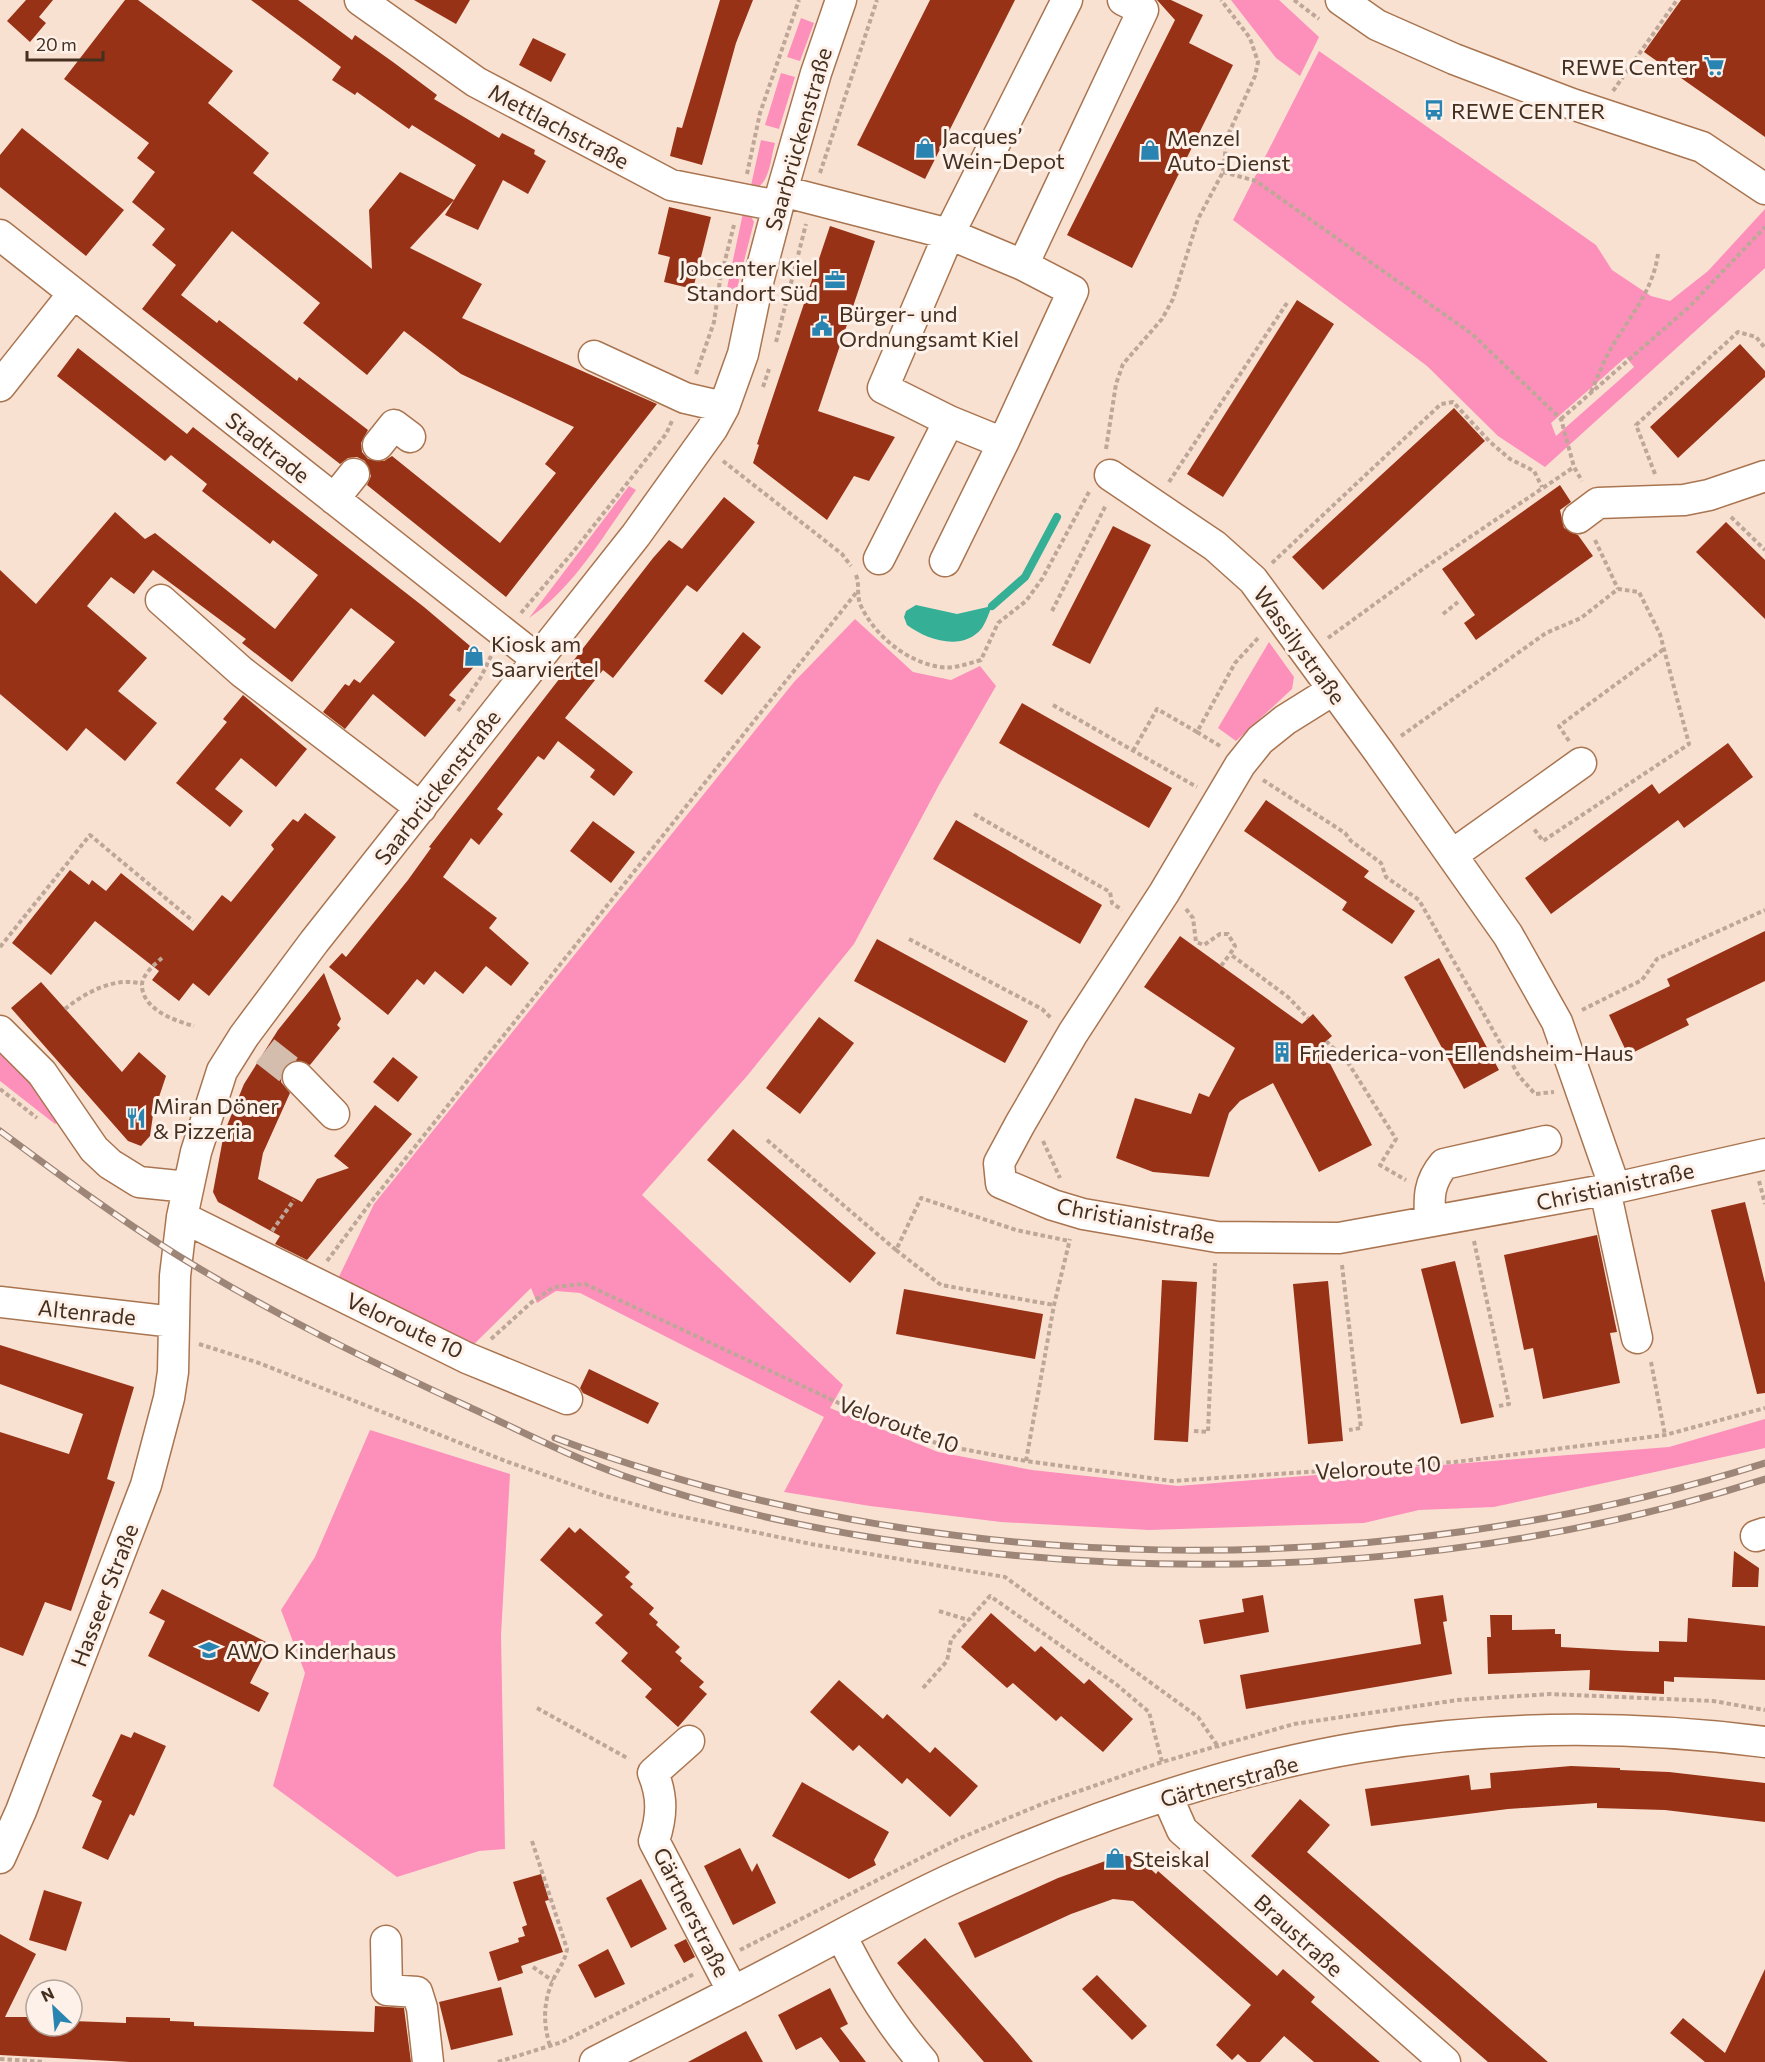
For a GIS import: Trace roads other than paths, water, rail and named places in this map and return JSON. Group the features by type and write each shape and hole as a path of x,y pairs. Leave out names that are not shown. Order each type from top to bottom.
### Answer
{"street":[{"name":"Mettlachstraße","path":"360,0 389,8 476,82 671,185 741,199 780,199 949,234 1023,265 1072,291 1003,443"},
{"name":"Saarbrückenstraße","path":"174,1333 175,1276 182,1217 196,1152 222,1071 254,1043 421,807 636,535 703,445 724,407 743,354 758,282 816,72 841,0"},
{"path":"945,561 1003,443 949,421 883,388 949,234 1066,0"},
{"path":"1023,265 1143,10 1123,0"},
{"path":"1352,3 1398,35 1482,70 1572,104 1702,147 1765,189"},
{"name":"Stadtrade","path":"0,235 537,659"},
{"path":"0,386 73,294"},
{"path":"594,356 685,398 724,407"},
{"path":"879,559 949,421"},
{"path":"378,445 394,425 410,437"},
{"path":"333,499 354,474"},
{"name":"Wassilystraße","path":"1105,476 1215,546 1252,580 1379,752 1508,935 1557,1022 1581,1088 1610,1189 1643,1349"},
{"path":"1590,519 1665,500 1709,495 1765,476"},
{"path":"161,600 242,672 421,807"},
{"name":"Christianistraße","path":"1333,690 1284,720 1260,740 1242,762 1164,893 1073,1033 1020,1124 999,1163 1001,1183 1075,1211 1217,1237 1339,1238 1429,1207 1469,1215 1610,1189 1765,1154"},
{"path":"1452,855 1581,763"},
{"path":"0,1031 42,1073 94,1149 110,1164 139,1182 188,1187"},
{"path":"298,1077 334,1114"},
{"path":"1429,1207 1434,1176 1444,1164 1546,1141"},
{"name":"Veloroute 10","path":"182,1217 467,1358 567,1399"},
{"name":"Altenrade","path":"0,1302 174,1333"},
{"name":"Hasseer Straße","path":"0,1858 21,1811 146,1485 169,1398 174,1333"},
{"name":"Gärtnerstraße","path":"595,2062 957,1876 1058,1833 1228,1777 1362,1747 1482,1732 1599,1729 1664,1731 1765,1742"},
{"name":"Gärtnerstraße","path":"689,1740 653,1773 662,1794 660,1822 654,1841 733,1992"},
{"name":"Braustraße","path":"1167,1796 1182,1830 1445,2062"},
{"path":"841,1935 891,2022 923,2062"},
{"path":"386,1941 387,1990 417,1992 422,2008 428,2062"}],"water":[{"path":"916,605 957,614 992,606 982,628 965,640 955,642 935,639 907,625 904,617 906,611"}],"waterway":[{"path":"992,606 1025,577 1057,517"}],"tunnel":[{"path":"265,1051 298,1077"}],"railway":[{"path":"0,1131 154,1241 321,1336 604,1469 705,1502 788,1522 913,1544 1057,1559 1159,1564 1261,1564 1364,1558 1466,1547 1567,1530 1667,1507 1765,1479"},
{"path":"555,1438 700,1485 850,1519 1003,1541 1158,1550 1313,1547 1467,1531 1618,1503 1765,1463"}],"place":[{"name":"REWE Center","path":"1714,66"},
{"name":"REWE CENTER","path":"1434,110"},
{"name":"Jacques’ Wein-Depot","path":"925,148"},
{"name":"Menzel Auto-Dienst","path":"1150,150"},
{"name":"Jobcenter Kiel Standort Süd","path":"835,280"},
{"name":"Bürger- und Ordnungsamt Kiel","path":"822,326"},
{"name":"Kiosk am Saarviertel","path":"474,656"},
{"name":"Friederica-von-Ellendsheim-Haus","path":"1282,1052"},
{"name":"Miran Döner & Pizzeria","path":"136,1118"},
{"name":"AWO Kinderhaus","path":"209,1650"},
{"name":"Steiskal","path":"1115,1858"}]}
